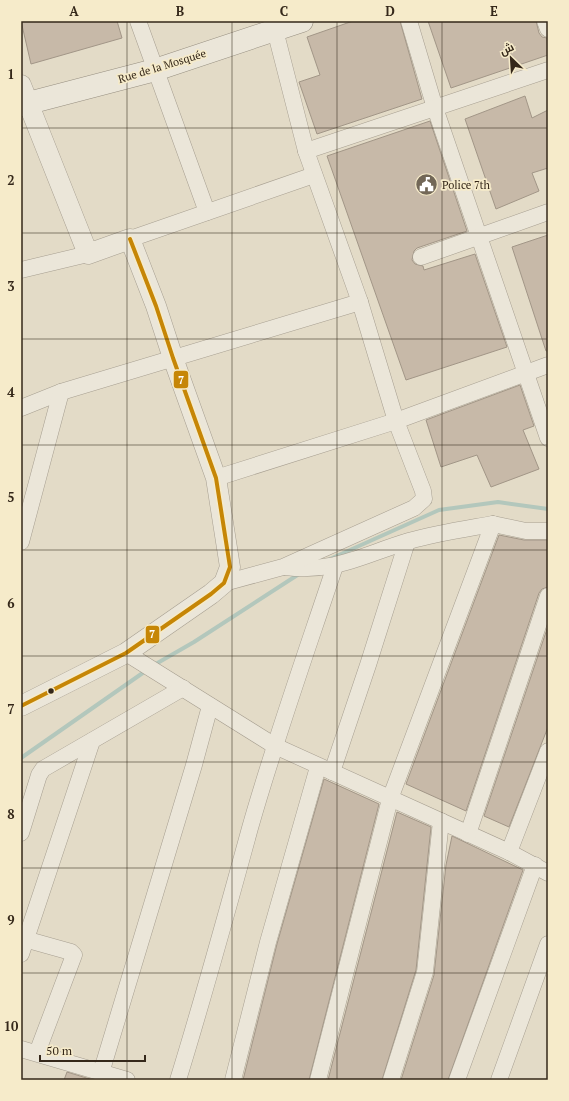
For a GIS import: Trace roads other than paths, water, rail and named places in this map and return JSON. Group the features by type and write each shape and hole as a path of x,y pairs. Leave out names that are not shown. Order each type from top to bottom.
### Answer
{"main road":[{"name":"Rue de la Mosquée","path":"23,96 153,63 267,26 302,21"}],"street":[{"path":"138,21 207,212"},
{"path":"409,21 435,108 548,438"},
{"path":"545,21 548,29"},
{"path":"21,706 126,652 211,594 224,583 283,567 414,508 424,499 423,492 396,421 360,302 306,151 267,26"},
{"path":"306,151 548,70"},
{"path":"23,96 88,254"},
{"path":"21,270 88,254 314,175"},
{"path":"420,257 548,212"},
{"path":"130,239 156,306 216,478 230,567 224,583"},
{"path":"21,408 61,392 360,302"},
{"path":"216,478 396,421 548,365"},
{"path":"21,542 61,392"},
{"path":"283,567 306,569 335,566 407,542 493,524 526,531 548,531"},
{"path":"318,1080 390,799 493,524"},
{"path":"233,1080 268,942 325,769 368,665 407,542"},
{"path":"178,1080 210,977 250,828 275,746 335,566"},
{"path":"468,834 548,596"},
{"path":"126,652 275,746 509,852 541,869 457,1080"},
{"path":"21,833 39,775 43,769 183,688"},
{"path":"101,1073 194,765 210,706"},
{"path":"38,1053 74,955 71,952 23,944 92,742"},
{"path":"509,852 548,751"},
{"path":"391,1080 425,972 441,821"},
{"path":"499,1080 548,944"},
{"path":"21,1049 127,1080"}],"waterway":[{"path":"330,559 439,510 498,502 548,509"},
{"path":"154,665 194,642 299,574"},
{"path":"21,758 147,670"}],"place":[{"name":"Police 7th","path":"427,185"}]}
